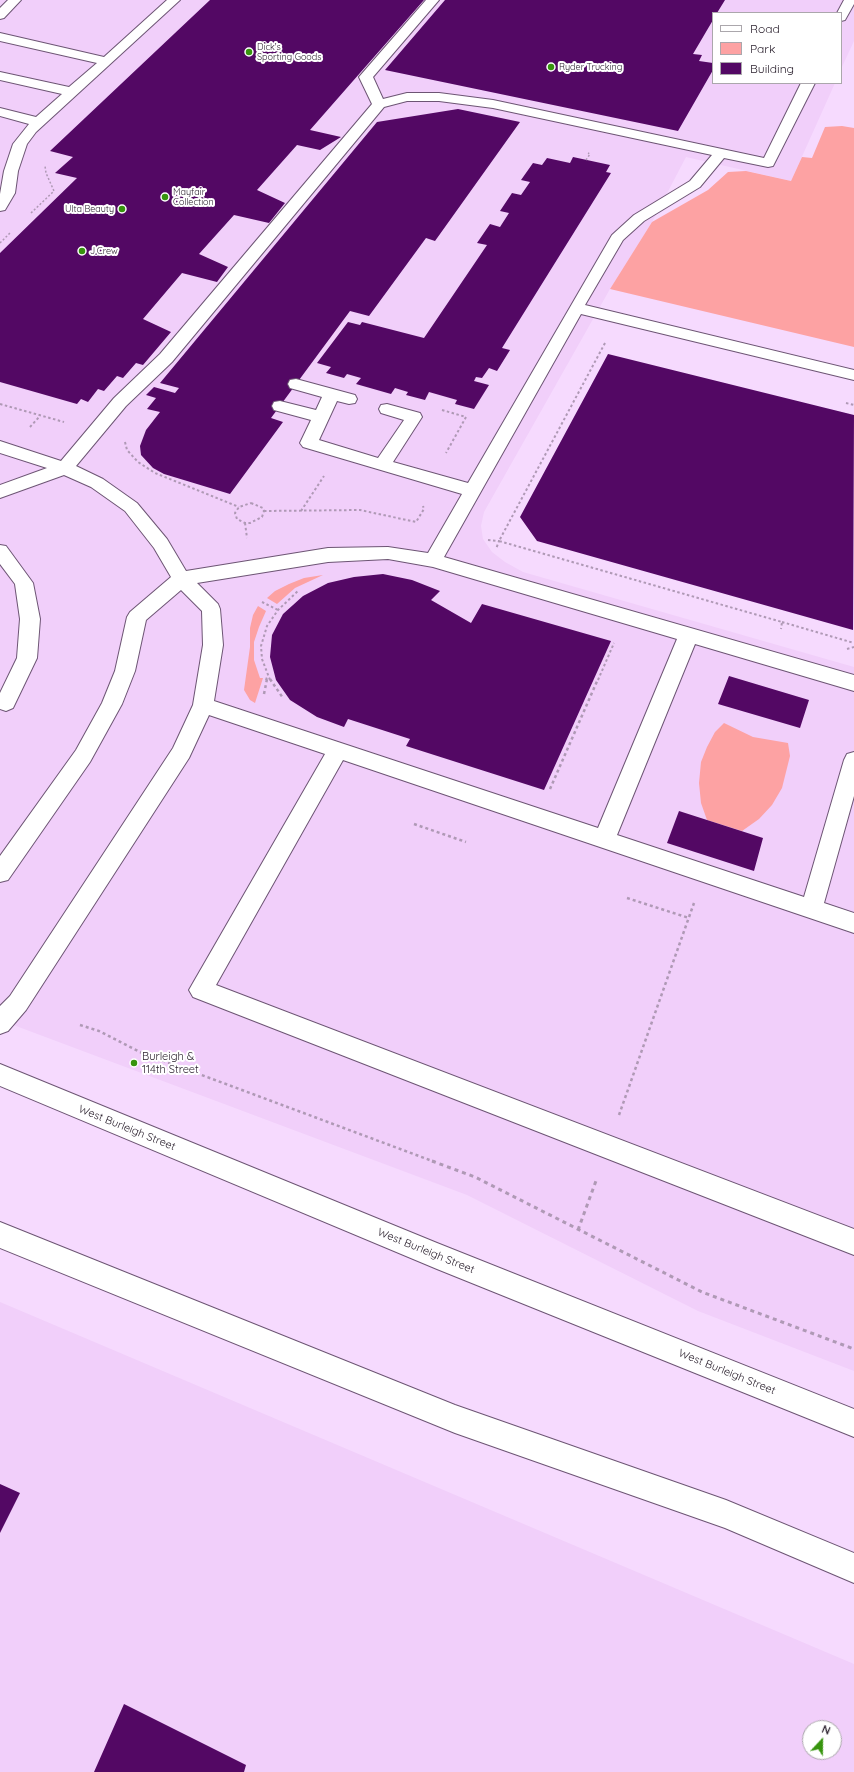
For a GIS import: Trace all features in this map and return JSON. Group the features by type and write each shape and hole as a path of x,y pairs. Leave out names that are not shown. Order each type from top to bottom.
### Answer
{"main road":[{"path":"0,15 15,0"},
{"path":"0,207 8,193 11,171 20,144 31,129 174,0"},
{"path":"379,104 366,77 433,0"},
{"path":"842,15 850,0"},
{"path":"0,37 106,61"},
{"path":"0,76 72,92"},
{"path":"0,492 65,468 120,402 166,358 379,104 407,97 439,97 493,104 768,163 808,84"},
{"path":"0,112 39,122"},
{"path":"434,560 576,308 618,238 639,218 695,184 721,153"},
{"path":"576,308 854,375"},
{"path":"296,384 349,399"},
{"path":"332,394 309,444 473,491"},
{"path":"280,406 321,417"},
{"path":"382,466 414,416 387,409"},
{"path":"0,446 65,468 97,483 131,507 161,544 181,579 211,609 213,645 203,705 182,752 18,1003 0,1023"},
{"path":"0,551 24,583 30,619 27,658 6,703 0,701"},
{"path":"0,873 83,756 112,704 125,671 137,617 181,579 328,555 388,553 434,560 854,682"},
{"path":"604,839 689,634"},
{"path":"203,705 854,923"},
{"path":"338,750 200,990 854,1242"},
{"path":"811,909 854,760"},
{"name":"West Burleigh Street","path":"0,1075 437,1256 854,1424"},
{"path":"0,1236 447,1416 726,1514 854,1568"}],"path":[{"path":"27,217 54,191 44,166"},
{"path":"0,243 11,233"},
{"path":"495,552 499,541 605,343 622,319"},
{"path":"0,404 65,423"},
{"path":"28,429 40,416"},
{"path":"125,438 126,450 138,462 155,473 239,507"},
{"path":"301,511 339,453"},
{"path":"252,503 260,506 264,511 262,518 255,522 241,522 235,517 236,510 239,507 252,503"},
{"path":"264,511 360,510 416,522 424,509 422,504"},
{"path":"245,523 247,541"},
{"path":"488,540 499,541 854,643"},
{"path":"287,701 281,697 268,677 262,659 261,646 267,626 278,610 289,598 303,587"},
{"path":"262,602 278,610"},
{"path":"782,622 780,628 787,631"},
{"path":"547,794 616,639"},
{"path":"840,646 847,649 854,646"},
{"path":"263,698 268,677"},
{"path":"414,824 466,842"},
{"path":"627,898 689,918"},
{"path":"618,1120 696,900"},
{"path":"80,1025 99,1031 140,1052 475,1178 702,1292 854,1349"},
{"path":"578,1230 600,1170"}],"shaded area":[{"path":"0,0 854,0 854,41 842,67 842,12 712,12 712,84 835,84 791,181 686,157 652,222 610,289 484,512 481,526 483,539 492,552 505,562 523,572 854,667 854,1371 698,1311 467,1195 0,1020"},
{"path":"0,1302 854,1664 854,1772 0,1772"}],"green space":[{"path":"842,126 854,128 854,347 610,289 652,222 708,190 728,172 746,171 791,181 802,157 812,158 825,127"},
{"path":"323,575 295,588 277,604 267,598 275,591 289,584 304,578"},
{"path":"258,606 266,611 254,642 254,660 260,678 263,678 255,703 250,700 244,690 250,647 250,628 253,615"},
{"path":"724,723 753,737 788,743 790,756 782,788 772,805 759,819 742,831 707,820 701,803 699,783 701,762 715,732"}],"building":[{"name":"Mayfair Collection","path":"210,0 424,0 310,130 341,137 320,150 297,145 257,190 285,203 269,223 234,215 199,254 228,267 217,282 182,273 143,319 171,332 143,365 136,363 123,378 117,376 104,391 98,389 88,402 81,399 77,404 0,382 0,253 77,178 55,173 73,157 50,151"},
{"name":"Ryder Trucking","path":"445,0 725,0 718,12 712,12 712,22 693,54 702,55 699,61 712,63 712,72 678,131 385,70"},
{"path":"458,109 520,122 435,241 426,238 369,316 350,311 271,418 283,422 230,494 164,474 153,468 141,455 140,446 146,430 160,412 147,409 156,398 146,395 154,387 175,393 179,388 160,383 377,122"},
{"path":"573,157 610,165 606,172 611,173 502,348 510,350 497,371 489,368 482,378 476,377 474,381 489,385 474,409 455,404 457,400 429,392 425,400 406,395 408,392 395,388 391,394 356,384 361,378 347,374 344,378 326,373 331,367 317,363 348,322 360,325 362,322 424,338 487,245 477,243 490,224 500,227 509,213 500,211 512,193 521,195 530,182 521,180 533,163 542,165 547,158 570,163"},
{"path":"608,354 854,415 853,630 537,541 520,517"},
{"path":"383,574 412,580 440,591 431,600 471,623 482,604 611,641 544,790 406,746 410,739 348,719 344,727 317,717 290,700 276,680 270,657 272,635 283,614 303,596 328,583 354,577"},
{"path":"729,676 809,700 800,728 718,704"},
{"path":"679,811 763,838 754,871 667,843"},
{"path":"0,1484 20,1493 0,1533"},
{"path":"124,1704 246,1765 244,1772 94,1772"}],"place":[{"name":"Dick's Sporting Goods","path":"249,52"},
{"name":"Ryder Trucking","path":"551,67"},
{"name":"Mayfair Collection","path":"165,197"},
{"name":"Ulta Beauty","path":"122,209"},
{"name":"J.Crew","path":"82,251"},
{"name":"Burleigh & 114th Street","path":"134,1063"}]}
